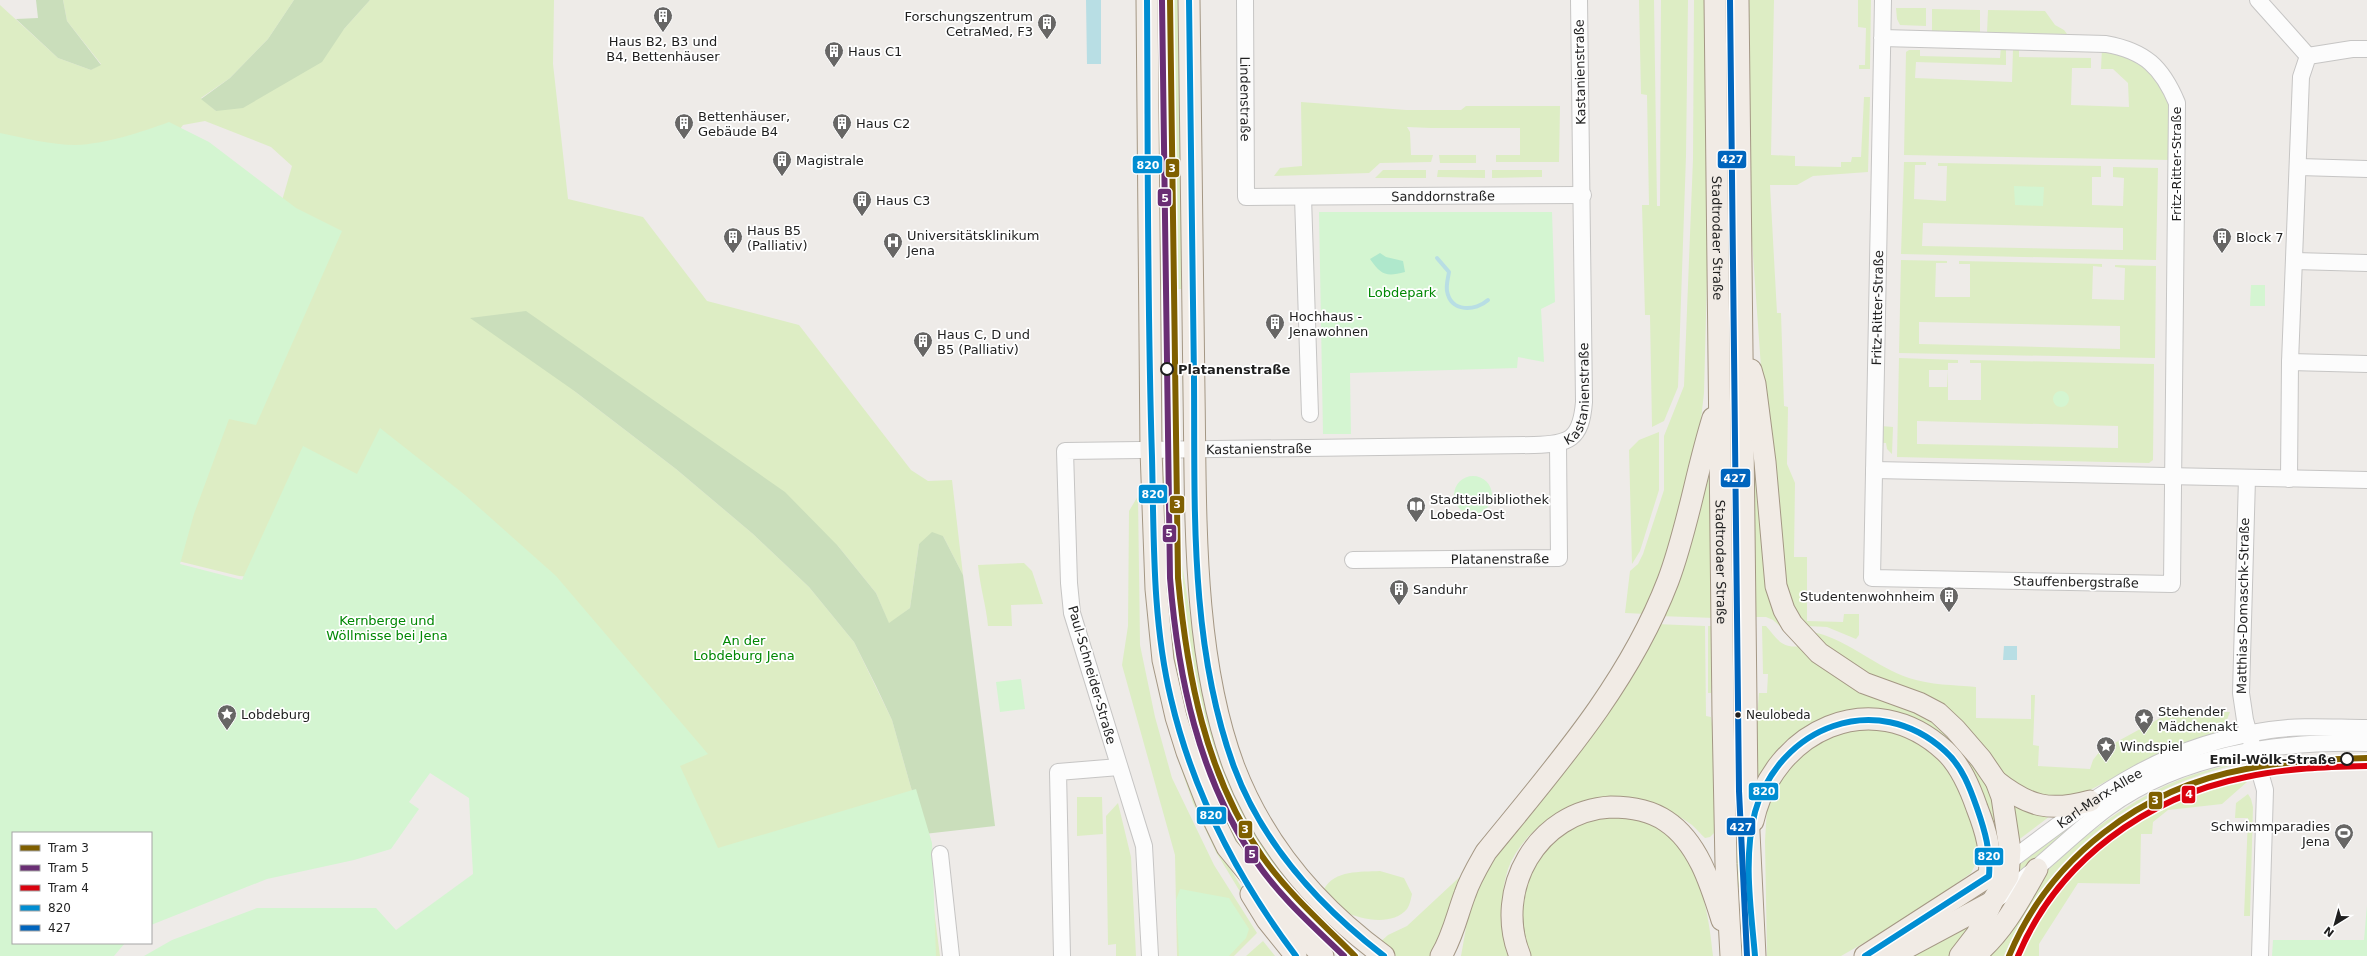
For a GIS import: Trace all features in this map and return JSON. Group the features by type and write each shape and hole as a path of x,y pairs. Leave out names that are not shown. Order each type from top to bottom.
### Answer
{"main road":[{"path":"1147,0 1151,450 1156,589 1166,678 1176,717 1198,782 1239,873 1267,920 1296,956"},
{"path":"1189,0 1195,450 1201,598 1216,710 1235,769 1261,825 1289,866 1330,912 1384,956"},
{"name":"Stadtrodaer Straße","path":"1714,0 1726,864 1731,956"},
{"name":"Stadtrodaer Straße","path":"1738,0 1741,336 1750,837 1756,956"},
{"path":"1741,336 1756,392 1765,462 1776,586 1784,610 1792,624 1818,653 1864,683 1919,703 1938,713 1964,739 1996,781 2016,796 2042,806 2070,806 2090,801"},
{"path":"1455,956 1457,924 1464,895 1476,869 1486,852 1601,708 1626,667 1649,623 1668,582 1691,508 1704,447 1719,400"},
{"path":"1750,837 1755,812 1770,778 1785,755 1815,733 1849,721 1869,719 1893,722 1915,730 1930,739 1946,752 1958,766 1973,798 1985,830 1990,857 1989,876"},
{"path":"1960,956 1977,934 1992,902 2005,883 2010,860 2005,812 1996,781"},
{"path":"1520,956 1513,931 1512,901 1518,875 1526,859 1547,833 1559,824 1587,812 1619,807 1652,813 1670,824 1691,847 1706,875 1721,918 1731,956"},
{"path":"1227,847 1277,908 1323,956"},
{"path":"1974,956 1997,933 2009,918 2037,870"},
{"name":"Karl-Marx-Allee","path":"1865,956 1989,876"},
{"name":"Karl-Marx-Allee","path":"1891,956 1992,902"},
{"path":"1442,956 1457,924"}],"street":[{"name":"Lindenstraße","path":"1245,0 1246,197"},
{"name":"Kastanienstraße","path":"1151,450 1558,444 1566,441 1577,431 1583,412 1583,195 1579,0"},
{"name":"Fritz-Ritter-Straße","path":"1872,578 1882,0"},
{"path":"2258,0 2308,56"},
{"name":"Fritz-Ritter-Straße","path":"1882,38 2106,44 2128,48 2154,64 2170,86 2177,103 2176,362 2173,476"},
{"path":"2308,56 2352,49 2367,49"},
{"path":"2289,479 2290,362 2299,168 2301,77 2308,56"},
{"path":"2299,168 2367,169"},
{"name":"Sanddornstraße","path":"1246,197 1583,195"},
{"path":"1303,197 1310,414"},
{"path":"2295,261 2367,263"},
{"path":"2290,362 2367,364"},
{"name":"Platanenstraße","path":"1353,560 1559,558 1558,444"},
{"name":"Paul-Schneider-Straße","path":"1150,956 1144,846 1072,613 1065,451 1151,450"},
{"path":"1874,470 2367,480"},
{"name":"Stauffenbergstraße","path":"1872,578 2172,584 2173,476"},
{"name":"Matthias-Domaschk-Straße","path":"2247,478 2241,693 2249,734 2265,790 2260,956"},
{"name":"Karl-Marx-Allee","path":"1989,876 2090,801 2162,760 2217,741 2249,734 2292,728 2367,728"},
{"name":"Karl-Marx-Allee","path":"1992,902 2037,870 2108,808 2140,787 2189,766 2254,750 2293,745 2367,743"},
{"path":"1062,956 1058,772 1119,768"},
{"path":"940,854 951,956"}],"green space":[{"path":"36,0 63,0 67,21 101,65 91,70 58,58 16,19 38,18"},
{"name":"An der Lobdeburg Jena","path":"63,0 294,0 268,39 230,78 201,98 216,111 344,29 370,0 554,0 553,64 568,199 643,217 707,301 799,325 911,470 928,481 952,480 963,575 943,536 919,544 910,608 889,624 876,593 838,546 573,390 676,469 753,534 809,587 854,642 892,720 924,834 940,956 667,956 311,581 239,576 178,561 292,166 271,147 205,121 183,125 0,374 0,5 58,58 91,70 101,64 67,21"},
{"path":"294,0 370,0 344,29 322,62 243,108 216,111 201,99 230,78 268,39"},
{"path":"1153,0 1159,0 1164,290 1159,289"},
{"path":"1174,0 1180,0 1187,403 1183,403 1182,289 1177,289"},
{"path":"1639,0 1654,0 1657,206 1660,206 1661,0 1688,0 1686,156 1678,387 1664,421 1652,427 1650,315 1645,315 1642,205 1649,205 1647,95 1641,94"},
{"path":"1694,0 1707,0 1710,160 1704,393 1696,463 1647,614 1625,613 1630,571 1638,564 1643,554 1664,490 1664,436 1684,386 1693,159"},
{"path":"1722,0 1730,0 1737,617 1730,617"},
{"path":"1744,0 1774,0 1771,155 1795,156 1795,166 1841,167 1841,162 1851,162 1852,157 1861,157 1864,97 1870,97 1868,172 1813,176 1797,185 1770,185 1777,313 1781,313 1784,406 1788,407 1787,464 1795,483 1794,557 1807,557 1807,621 1843,622 1844,614 1859,614 1859,635 1856,639 1827,627 1807,626 1804,629 1785,594 1762,381 1749,199"},
{"path":"1858,0 1871,0 1870,69 1859,69 1859,65 1865,65 1866,28 1858,27"},
{"path":"1896,8 1926,8 1926,26 1900,25 1897,19"},
{"path":"1932,9 1980,10 1980,33 1932,32"},
{"path":"1988,10 2045,11 2055,25 2064,30 2067,34 1987,33"},
{"path":"2001,47 2006,49 2006,65 1916,62 1915,78 2012,82 2013,49 2019,47 2019,57 2091,58 2091,68 2072,68 2071,105 2129,107 2128,83 2113,69 2101,69 2102,48 2114,49 2150,69 2174,106 2172,160 1904,155 1906,52 1909,50 1920,50 1920,56 2000,58"},
{"path":"1301,102 1406,110 1461,110 1466,106 1560,106 1559,162 1496,162 1496,155 1520,155 1520,128 1407,127 1410,132 1411,155 1433,155 1431,162 1380,163 1369,173 1274,176 1280,168 1302,166"},
{"name":"Kernberge und Wöllmisse bei Jena","path":"169,122 209,142 296,208 342,231 256,425 229,419 194,514 180,564 242,580 303,446 357,474 380,428 465,495 556,576 708,754 680,766 718,848 916,789 932,843 936,956 144,956 172,940 257,908 376,908 396,930 473,874 469,798 430,773 409,802 419,809 391,849 354,860 267,879 152,925 152,832 12,832 12,944 124,944 114,956 0,956 0,133 48,143 76,145 111,140"},
{"path":"1439,155 1476,155 1476,163 1440,163"},
{"path":"1904,162 1926,162 1926,165 1915,165 1914,199 1946,201 1947,166 1938,166 1938,163 2101,166 2101,177 2092,177 2092,205 2123,206 2124,178 2113,177 2113,167 2158,168 2156,260 1901,254","holes":["1923,223 2123,228 2123,250 1922,246"]},
{"path":"1383,170 1426,170 1426,178 1375,178"},
{"path":"1438,170 1485,170 1485,178 1437,177"},
{"path":"1492,170 1542,170 1542,177 1492,178"},
{"path":"2014,186 2044,187 2043,206 2015,205"},
{"name":"Lobdepark","path":"1319,212 1552,212 1555,302 1541,309 1544,362 1518,357 1517,368 1350,373 1351,434 1323,434"},
{"path":"1380,253 1386,257 1403,261 1405,272 1388,274 1377,268 1370,259"},
{"path":"1901,260 1947,261 1947,263 1936,263 1935,297 1970,297 1970,264 1959,264 1959,261 2102,264 2102,267 2093,266 2092,299 2124,300 2125,268 2115,267 2115,265 2156,266 2155,358 1899,353","holes":["1919,322 2120,326 2120,349 1919,344"]},
{"path":"2251,285 2265,285 2265,306 2250,306"},
{"path":"526,311 785,492 838,546 876,593 889,623 910,608 919,544 932,532 943,536 963,575 995,826 924,834 892,720 854,642 809,587 753,534 676,469 573,390 470,318"},
{"path":"1899,358 1958,360 1958,363 1948,363 1948,370 1948,400 1981,400 1981,363 1970,363 1970,360 2154,364 2153,460 2149,463 1897,457","holes":["1929,370 1948,370 1947,387 1929,387","1917,421 2118,426 2118,448 1917,444"]},
{"path":"1751,380 1792,637 1773,620 1766,617 1752,617"},
{"path":"2061,391 2067,393 2069,399 2067,405 2061,407 2055,405 2053,399 2055,393"},
{"path":"1881,426 1893,427 1892,454 1887,449 1886,443 1882,443"},
{"path":"1659,432 1659,490 1640,551 1632,564 1629,450 1639,440"},
{"path":"1709,455 1711,575 1715,618 1659,616"},
{"path":"1166,476 1166,518 1172,625 1186,706 1197,745 1211,783 1228,821 1248,857 1237,847 1196,757 1169,649 1161,477"},
{"path":"1469,476 1477,476 1489,485 1492,495 1489,505 1483,511 1477,514 1469,514 1457,505 1454,499 1454,491 1463,479"},
{"path":"1138,496 1140,645 1155,717 1172,778 1214,865 1257,933 1234,956 1177,956 1175,855 1122,665 1128,626 1129,511"},
{"path":"1181,557 1203,697 1214,738 1297,887 1294,891 1266,857 1251,835 1234,804 1219,771 1207,736 1191,665 1186,629"},
{"path":"1024,563 1032,571 1043,604 1011,605 1012,626 988,626 978,565"},
{"path":"1151,578 1220,852 1259,916 1256,918 1216,852 1193,803 1174,748 1167,723"},
{"path":"1655,624 1705,626 1706,716 1711,717 1715,743 1716,831 1710,837 1705,838 1692,825 1676,815 1659,806 1632,798 1605,797 1570,807 1554,815 1539,826 1526,839 1516,853 1508,869 1504,883 1502,905 1505,945 1508,956 1461,956 1470,905 1486,865"},
{"path":"1708,626 1715,626 1711,693 1708,693"},
{"path":"1730,626 1737,626 1742,887 1735,887"},
{"path":"1762,626 1766,626 1780,642 1794,647 1800,646 1947,729 1995,795 2000,853 1967,765 1859,710 1835,714 1808,726 1784,743 1755,788 1755,742 1759,693 1767,693 1768,674 1763,674"},
{"path":"1817,633 1841,642 1885,668 1909,678 1934,683 1976,687 1976,718 2031,719 2031,695 2035,695 2033,745 2039,746 2038,766 2090,769 2093,760 2100,751 2173,711 2230,712 2224,727 2217,734 2189,742 2146,760 2077,797 2042,799 2001,773 1979,740 1960,722 1866,675 1809,635"},
{"path":"1021,679 1025,709 1000,712 996,682"},
{"path":"1850,728 1884,730 1908,736 1928,748 1950,774 1967,806 1977,839 1977,861 1971,873 1911,916 1841,956 1767,956 1765,841 1767,808 1774,785 1800,751"},
{"path":"2230,766 2193,778 2157,793 2124,812 2094,834 2067,860 2042,889 2021,921 2004,956 1983,956 2016,905 2031,885 2051,864 2092,831 2128,807 2165,786 2205,771"},
{"path":"2243,778 2247,782 2222,804 2168,810 2153,822 2152,834 2141,834 2140,884 2078,883 2039,944 2039,956 2019,956 2031,931 2046,906 2082,861 2103,841 2150,809 2176,797 2210,786"},
{"path":"2248,794 2253,807 2250,916 2244,916 2248,818 2235,818 2236,803"},
{"path":"1077,797 1102,797 1103,834 1077,836"},
{"path":"2016,802 2054,813 2017,841 2011,810"},
{"path":"1118,803 1131,857 1136,956 1116,956 1116,944 1108,945 1106,816"},
{"path":"1609,815 1636,817 1656,826 1672,838 1685,854 1695,873 1702,893 1711,936 1713,956 1526,956 1517,900 1532,858 1568,827"},
{"path":"2086,815 2021,873 2018,862"},
{"path":"1380,871 1404,878 1412,894 1410,904 1407,909 1394,918 1377,920 1352,915 1338,908 1324,889 1335,878 1341,875 1356,872"},
{"path":"1465,872 1436,956 1396,956 1378,944 1388,935 1407,926"},
{"path":"1180,889 1229,898 1249,929 1246,938 1229,956 1179,956 1176,900"},
{"path":"2367,905 2367,956 2272,956 2273,940 2364,940"},
{"path":"1983,912 1954,956 1901,956"},
{"path":"1263,941 1275,956 1246,956"}],"water":[{"path":"1086,0 1101,0 1101,64 1087,64"},
{"path":"2004,646 2017,646 2017,660 2003,660"}],"waterway":[{"path":"1437,258 1449,272 1447,291 1449,298 1453,303 1464,308 1471,308 1483,304 1488,300"}],"tram line":[{"name":"5","path":"1162,0 1170,578 1185,689 1205,760 1235,828 1255,860 1275,886 1344,956"},
{"name":"3","path":"1170,0 1178,578 1187,651 1202,723 1213,758 1226,792 1242,824 1262,856 1283,883 1355,956"},
{"name":"3","path":"2009,956 2027,920 2049,888 2075,858 2104,832 2136,810 2171,792 2208,778 2246,769 2306,761 2367,758"},
{"name":"4","path":"2018,956 2035,922 2057,890 2082,862 2110,838 2141,817 2174,800 2209,786 2246,777 2291,770 2367,766"}],"transit line":[{"name":"820","path":"1147,0 1150,400 1155,578 1160,639 1171,699 1180,734 1205,801 1220,834 1255,897 1296,956"},
{"name":"820","path":"1189,0 1195,525 1202,624 1209,672 1219,720 1234,767 1246,795 1277,848 1316,895 1360,937 1384,956"},
{"name":"427","path":"1730,0 1739,791 1747,956"},
{"name":"820","path":"1755,956 1749,884 1749,847 1755,812 1767,782 1785,757 1808,739 1834,726 1861,720 1890,722 1918,732 1951,757 1961,770 1977,808 1983,825 1989,858 1989,876 1865,956"}],"place":[{"name":"Haus B2, B3 und B4, Bettenhäuser","path":"663,33"},
{"name":"Forschungszentrum CetraMed, F3","path":"1047,40"},
{"name":"Haus C1","path":"834,68"},
{"name":"Bettenhäuser, Gebäude B4","path":"684,140"},
{"name":"Haus C2","path":"842,140"},
{"name":"Magistrale","path":"782,177"},
{"name":"Haus C3","path":"862,217"},
{"name":"Haus B5 (Palliativ)","path":"733,254"},
{"name":"Block 7","path":"2222,254"},
{"name":"Universitätsklinikum Jena","path":"893,259"},
{"name":"Hochhaus - Jenawohnen","path":"1275,340"},
{"name":"Haus C, D und B5 (Palliativ)","path":"923,358"},
{"name":"Platanenstraße","path":"1167,369"},
{"name":"Stadtteilbibliothek Lobeda-Ost","path":"1416,523"},
{"name":"Sanduhr","path":"1399,606"},
{"name":"Studentenwohnheim","path":"1949,613"},
{"name":"Neulobeda","path":"1738,715"},
{"name":"Lobdeburg","path":"227,731"},
{"name":"Stehender Mädchenakt","path":"2144,735"},
{"name":"Emil-Wölk-Straße","path":"2347,759"},
{"name":"Windspiel","path":"2106,763"},
{"name":"Schwimmparadies Jena","path":"2344,850"}]}
